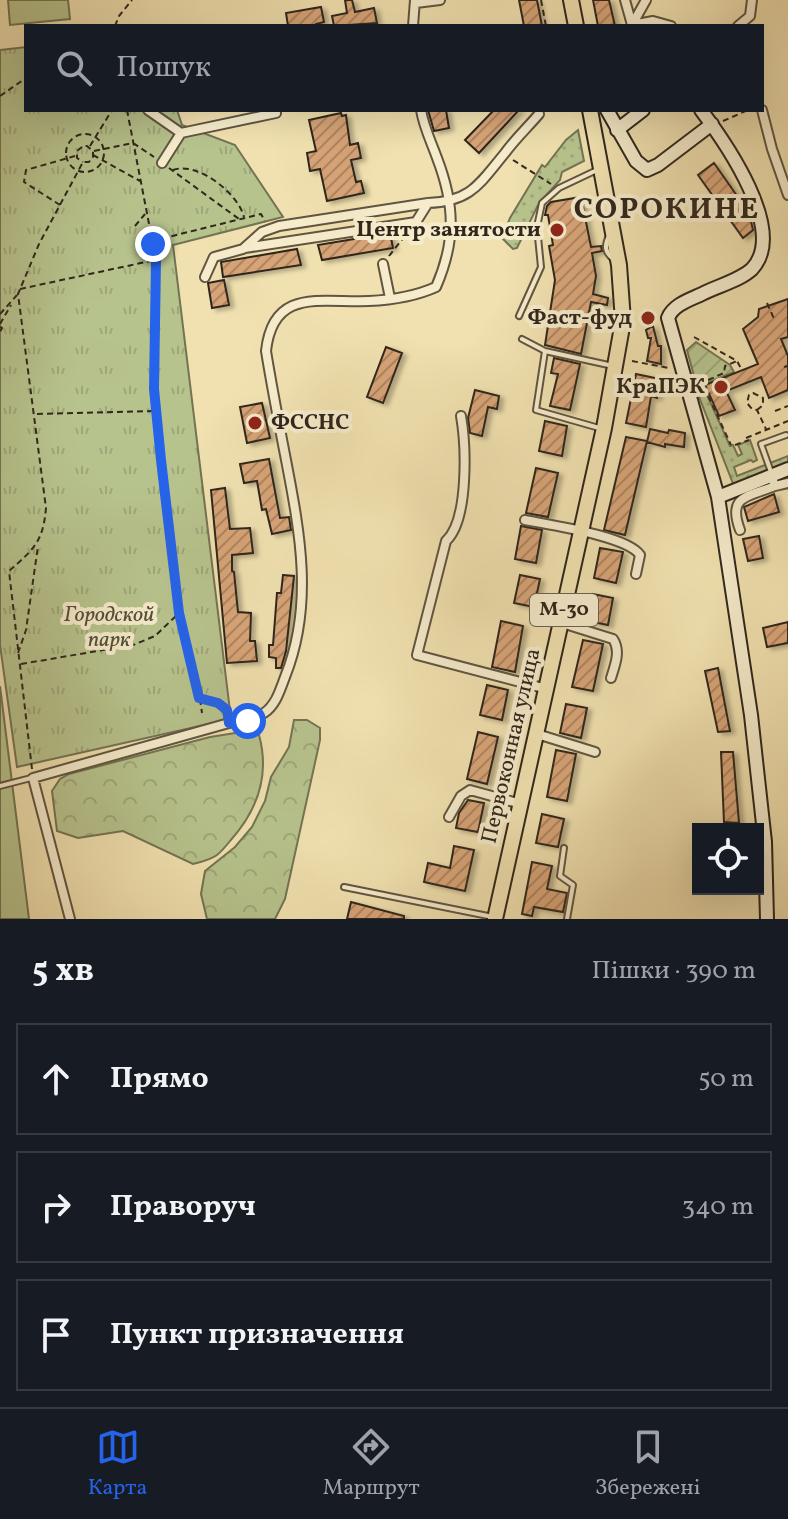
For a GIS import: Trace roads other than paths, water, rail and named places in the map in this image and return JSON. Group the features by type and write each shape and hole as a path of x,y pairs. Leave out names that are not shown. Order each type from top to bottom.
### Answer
{"highway":[{"path":"571,0 576,24"},
{"name":"М-30","path":"590,112 600,169"},
{"name":"Первоконная улица","path":"497,919 604,428 623,321 619,265 600,169"}],"main road":[{"path":"608,112 639,166 647,170 717,122"},
{"path":"617,130 640,112"},
{"path":"704,112 717,122 748,177 764,221 764,244 760,259 750,271 689,300 670,312 668,318 718,497 751,715 765,842 767,919"},
{"path":"718,497 773,480 788,469"}],"street":[{"path":"413,24 416,2 440,0"},
{"path":"625,0 632,24"},
{"path":"633,24 646,0"},
{"path":"751,21 754,0"},
{"path":"637,24 653,21 664,24"},
{"path":"151,112 181,133"},
{"path":"70,919 33,778 229,723 248,721 265,713 276,701 292,661 302,607 303,568 300,534 266,351 268,330 276,318 300,303 371,301 419,295 436,287 448,258 450,203 438,160 424,129 421,112"},
{"path":"763,112 788,195"},
{"path":"162,163 181,133 276,113"},
{"path":"243,249 270,229 428,203 450,203 484,180 539,114"},
{"path":"205,277 214,257 243,249 416,222 428,203"},
{"path":"383,264 390,298"},
{"path":"461,416 465,442 464,488 452,536 446,541 417,655 547,689"},
{"path":"740,530 734,514 735,505 741,499 773,480 788,483"},
{"path":"525,520 581,531 636,549 640,555 636,574"},
{"path":"562,623 613,639 617,644 617,657 611,678"},
{"path":"537,734 595,752"},
{"path":"449,817 461,796 470,790 521,804"}],"lane":[{"path":"519,316 541,267 537,227 542,203 559,188 600,169"},
{"path":"522,339 545,351 615,367"},
{"path":"545,351 536,410 604,428"},
{"path":"773,480 761,444 786,435"},
{"path":"0,786 33,778"},
{"path":"564,848 560,876 573,885 567,919"},
{"path":"344,887 497,919"}],"place":[{"name":"Центр занятости","path":"557,230"},
{"name":"Фаст-фуд","path":"648,318"},
{"name":"КраПЭК","path":"721,387"},
{"name":"ФССНС","path":"255,423"}],"district":[{"name":"СОРОКИНЕ","path":"667,210"}],"park label":[{"name":"Городской парк","path":"109,628"}]}
